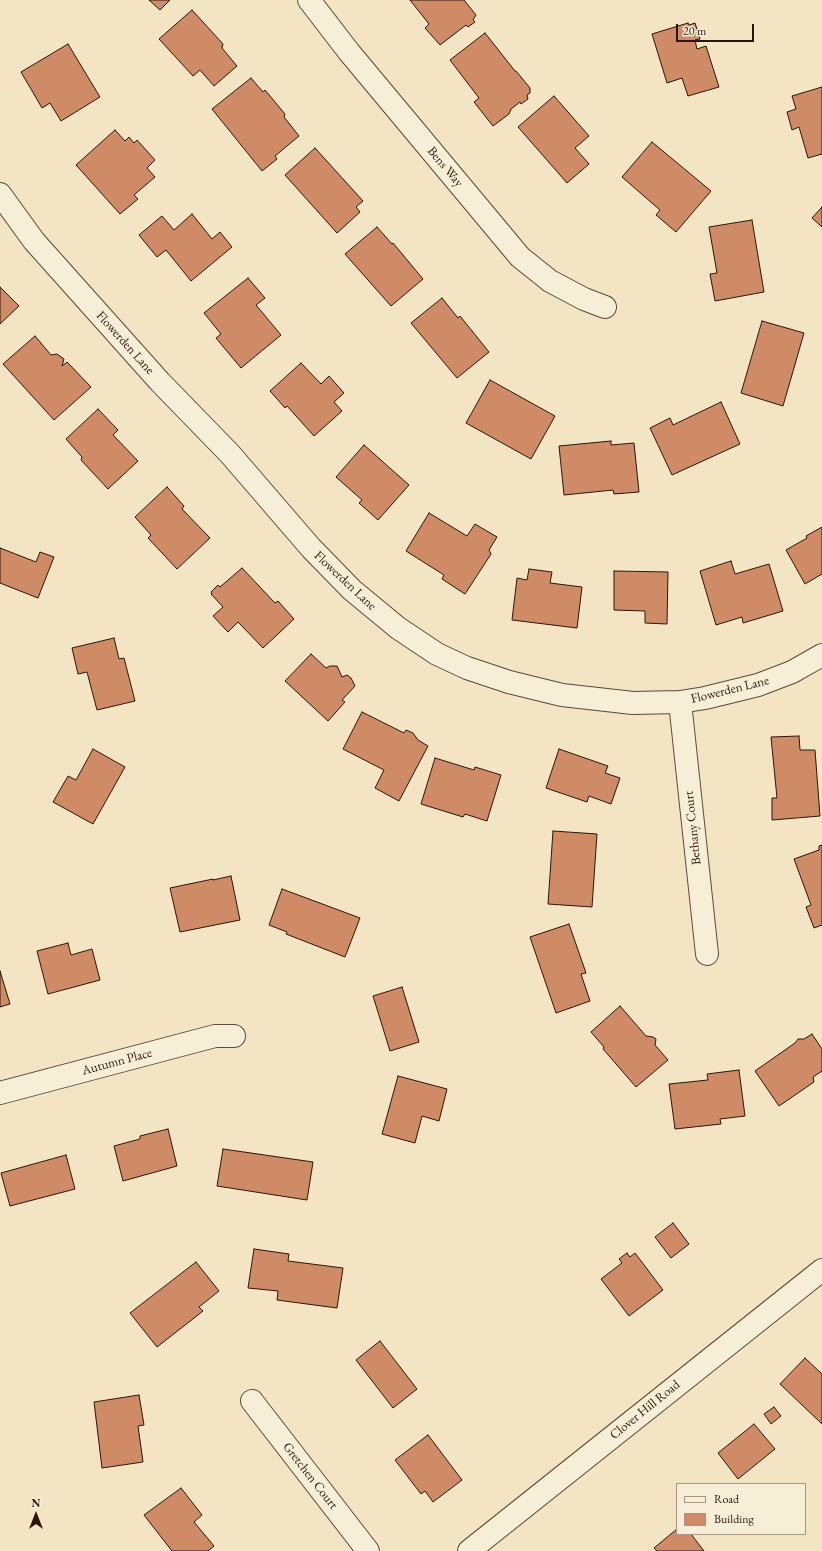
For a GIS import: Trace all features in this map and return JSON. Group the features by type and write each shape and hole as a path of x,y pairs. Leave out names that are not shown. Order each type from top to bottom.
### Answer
{"street":[{"name":"Bens Way","path":"309,0 349,52 520,257 550,281 605,307"},
{"name":"Flowerden Lane","path":"0,194 34,241 160,382 230,454 311,548 352,590 398,628 437,654 467,668 509,682 570,696 633,703 680,702 705,698 758,685 792,672 822,655"},
{"name":"Bethany Court","path":"680,702 707,954"},
{"name":"Autumn Place","path":"0,1093 215,1036 234,1036"},
{"name":"Clover Hill Road","path":"469,1551 822,1270"},
{"name":"Gretchen Court","path":"252,1401 368,1551"}],"building":[{"path":"149,0 170,0 160,10"},
{"path":"410,0 464,0 476,15 473,20 475,22 468,27 466,25 440,45 425,28 429,24"},
{"path":"192,10 223,44 222,48 237,66 214,86 200,70 193,76 159,39"},
{"path":"688,23 689,25 695,23 700,39 695,40 697,49 706,46 719,87 688,96 682,78 667,83 652,34"},
{"path":"485,33 530,88 530,93 527,95 528,99 521,104 520,102 511,109 509,114 493,126 474,102 479,98 450,60"},
{"path":"68,44 100,97 61,121 50,103 42,108 21,72"},
{"path":"251,78 263,92 265,90 285,114 284,117 299,136 275,156 277,159 262,171 212,109"},
{"path":"822,87 822,154 808,158 799,127 792,130 787,112 796,109 792,96"},
{"path":"554,96 589,136 575,148 589,164 567,183 518,127"},
{"path":"115,130 125,141 129,137 134,143 137,140 155,160 147,168 155,177 134,195 138,199 120,214 76,165"},
{"path":"652,142 711,191 676,232 656,215 660,210 622,177"},
{"path":"315,148 363,201 356,207 360,212 337,233 285,175"},
{"path":"822,207 822,227 812,218"},
{"path":"192,214 212,239 220,232 232,247 191,281 166,250 157,257 139,235 162,216 174,230"},
{"path":"752,220 764,292 715,301 710,274 717,273 709,227"},
{"path":"377,227 392,244 393,243 423,279 391,306 345,254"},
{"path":"248,278 265,298 256,305 281,335 241,368 216,338 221,334 204,313"},
{"path":"0,287 19,306 0,324"},
{"path":"442,298 458,318 460,316 489,352 457,378 411,323"},
{"path":"762,321 804,333 783,406 741,393"},
{"path":"35,336 51,355 57,354 64,359 62,366 67,362 91,387 54,420 3,364"},
{"path":"301,363 321,384 329,376 344,393 334,402 342,411 314,436 287,406 285,408 270,391"},
{"path":"490,380 555,416 531,459 466,423"},
{"path":"721,402 740,444 672,475 650,428 670,418 673,425"},
{"path":"98,409 118,430 113,435 138,461 108,489 81,460 82,457 66,439"},
{"path":"611,441 611,445 634,443 639,492 614,494 613,490 564,495 559,446"},
{"path":"364,445 409,485 378,520 359,503 362,500 336,477"},
{"path":"167,487 184,506 182,509 210,538 177,569 148,538 151,535 135,517"},
{"path":"429,513 467,536 475,524 497,537 489,550 491,554 465,594 442,579 444,575 406,551"},
{"path":"822,527 822,574 805,584 786,550"},
{"path":"0,548 36,562 40,552 54,557 38,598 0,583"},
{"path":"731,561 735,574 769,564 783,611 743,623 742,617 716,625 700,571"},
{"path":"242,568 275,603 278,601 294,619 263,648 238,622 228,632 213,616 223,607 211,594 211,592 218,585 220,587"},
{"path":"529,569 552,572 550,583 582,587 577,628 512,620 517,578 527,580"},
{"path":"614,571 668,572 667,624 645,623 645,611 614,610"},
{"path":"114,638 119,659 124,658 135,701 97,710 87,672 78,674 72,648"},
{"path":"311,654 326,668 330,666 337,666 342,677 347,675 351,678 355,686 342,700 345,702 328,721 285,681"},
{"path":"362,712 404,733 406,730 413,733 418,740 428,746 399,801 375,788 384,770 343,749"},
{"path":"799,736 800,750 815,750 820,816 772,820 772,798 777,798 771,737"},
{"path":"93,749 125,767 93,824 53,802 68,776 76,780"},
{"path":"559,749 608,766 605,773 620,778 611,804 589,796 587,802 546,788"},
{"path":"435,758 474,770 475,767 501,775 487,821 465,814 463,817 421,804"},
{"path":"553,831 597,834 592,907 548,904"},
{"path":"822,845 822,925 814,928 806,907 811,905 794,859 819,850 819,846"},
{"path":"231,876 240,920 180,932 170,888"},
{"path":"282,889 360,918 345,957 286,934 287,932 269,925"},
{"path":"569,924 586,973 581,974 590,1001 556,1013 530,937"},
{"path":"68,943 71,955 92,949 100,980 48,994 37,951"},
{"path":"0,971 10,1004 0,1007"},
{"path":"402,987 419,1042 390,1051 373,996"},
{"path":"620,1006 646,1036 656,1039 655,1045 668,1060 636,1087 603,1049 604,1047 591,1032"},
{"path":"812,1034 822,1049 822,1071 813,1077 814,1082 779,1106 755,1071 795,1043 798,1039 804,1039"},
{"path":"739,1070 745,1116 720,1119 721,1124 675,1129 669,1084 708,1080 707,1074"},
{"path":"398,1076 447,1089 439,1121 422,1116 415,1143 382,1134"},
{"path":"168,1129 177,1166 123,1181 114,1146 140,1139 140,1136"},
{"path":"223,1149 313,1162 307,1200 217,1186"},
{"path":"66,1155 75,1189 10,1206 1,1173"},
{"path":"673,1223 689,1244 671,1258 655,1237"},
{"path":"254,1249 289,1254 288,1261 343,1268 337,1308 277,1300 278,1291 248,1288"},
{"path":"627,1253 630,1257 635,1253 663,1290 629,1316 601,1279 622,1263 619,1259"},
{"path":"196,1262 219,1291 199,1307 203,1311 157,1347 130,1313"},
{"path":"380,1341 417,1389 393,1408 356,1360"},
{"path":"805,1358 822,1374 822,1424 780,1384"},
{"path":"139,1395 144,1425 138,1426 143,1462 102,1468 94,1402"},
{"path":"774,1407 781,1416 771,1424 764,1414"},
{"path":"754,1424 775,1449 738,1479 718,1453"},
{"path":"428,1435 462,1480 433,1502 425,1491 421,1494 395,1460"},
{"path":"181,1488 202,1515 194,1522 214,1546 208,1551 172,1551 144,1515"},
{"path":"676,1530 676,1535 692,1535 704,1551 657,1551 654,1548"}]}
